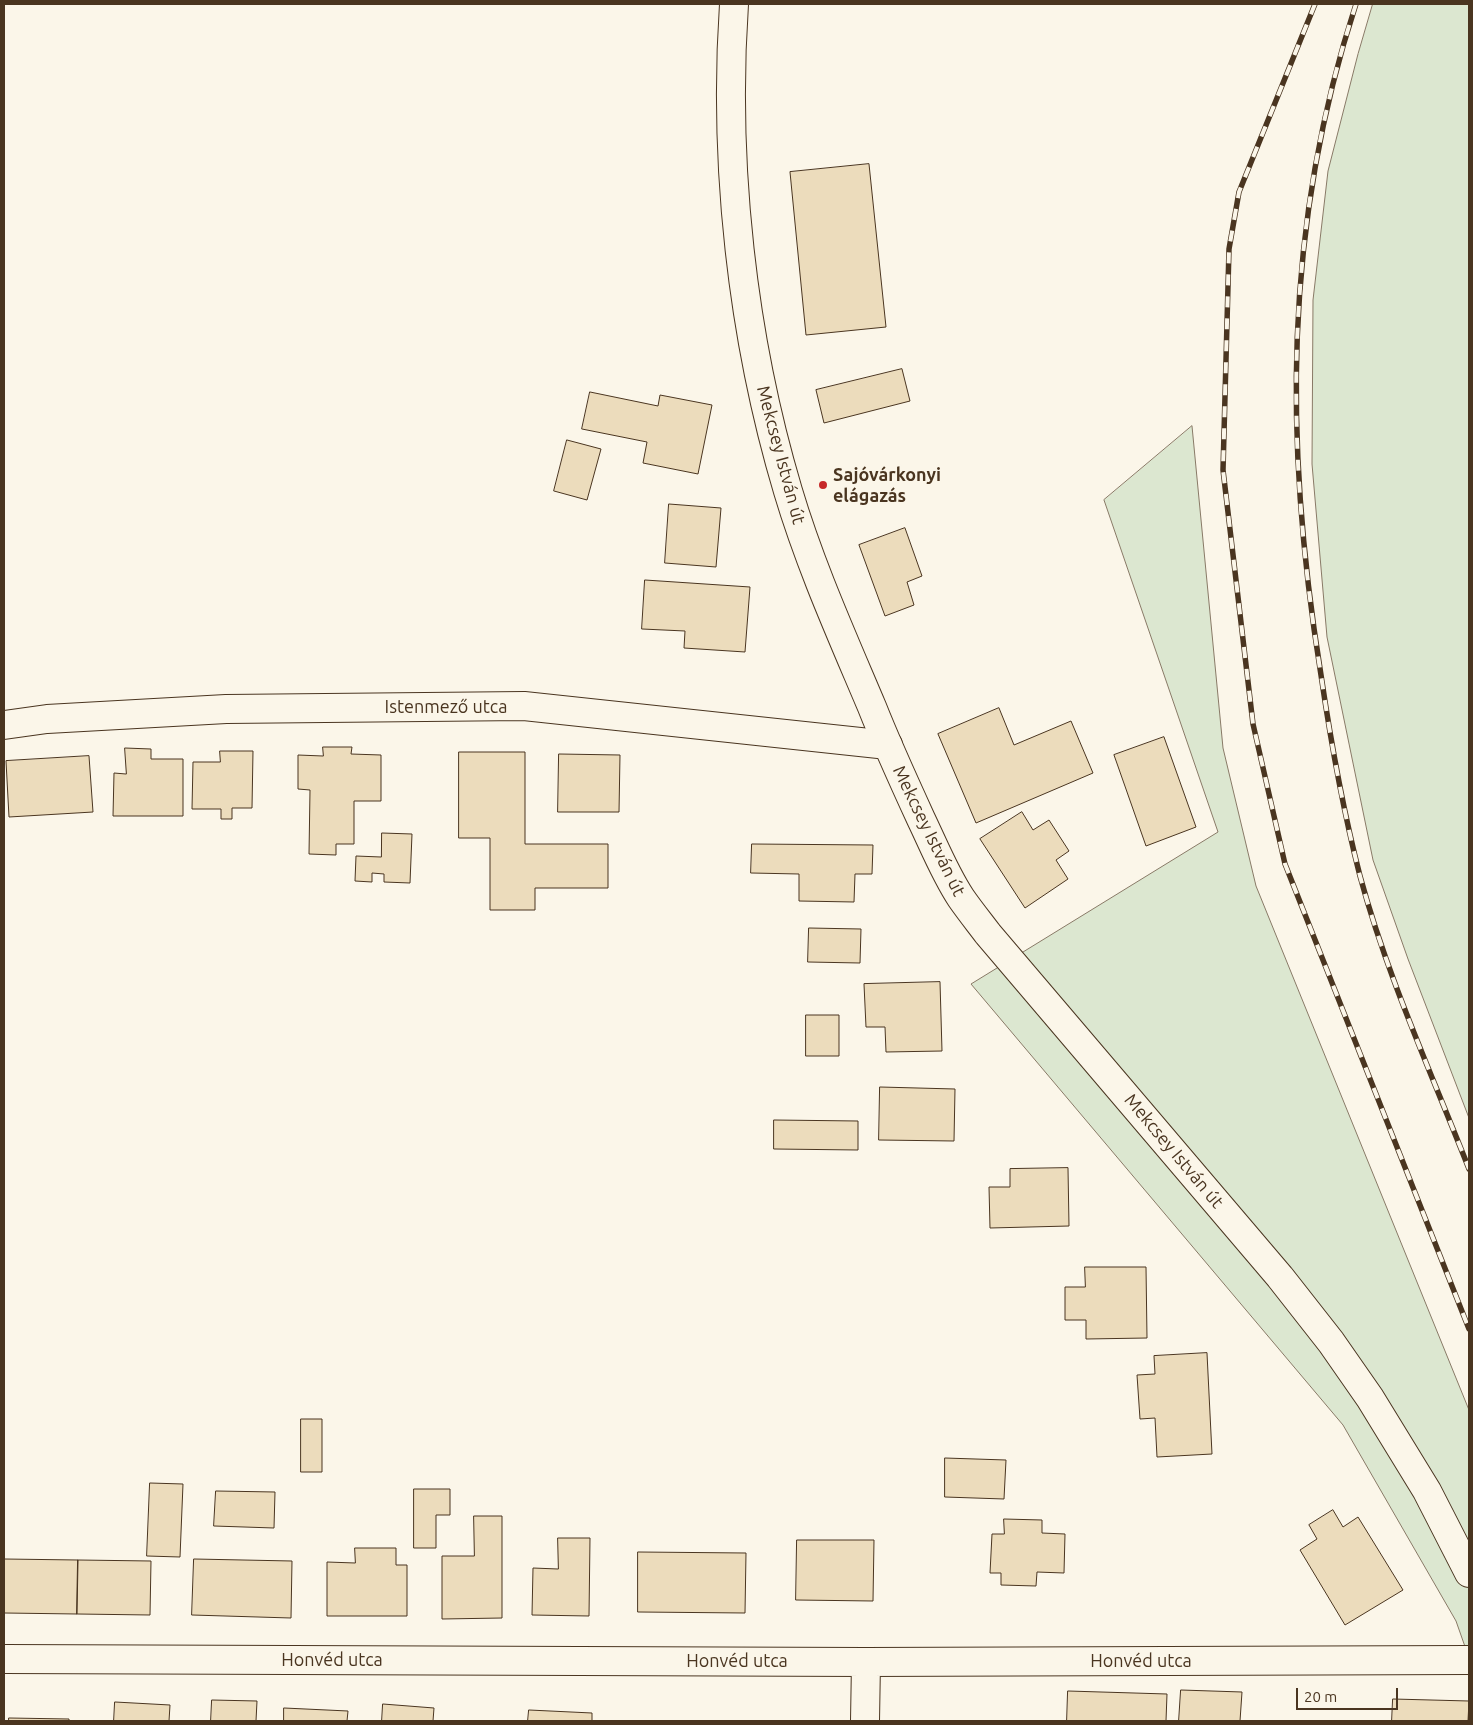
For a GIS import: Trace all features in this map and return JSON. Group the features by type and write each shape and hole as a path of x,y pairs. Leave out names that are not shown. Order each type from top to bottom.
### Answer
{"street":[{"name":"Mekcsey István út","path":"734,4 730,69 734,185 757,366 788,491 812,563 888,745 940,860 961,898 994,941 1280,1277 1331,1342 1370,1398 1427,1491 1469,1572"},
{"name":"Istenmező utca","path":"4,725 47,719 226,709 524,706 888,745"},
{"name":"Honvéd utca","path":"4,1659 866,1662 1469,1660"},
{"path":"865,1721 866,1662"}],"green space":[{"path":"1373,4 1469,4 1469,1118 1408,959 1373,860 1327,637 1312,464 1313,300 1328,171"},
{"path":"1192,426 1223,748 1256,886 1469,1410 1469,1658 1456,1621 1343,1425 971,984 1218,832 1104,500"}],"building":[{"path":"869,164 886,327 806,335 790,172"},
{"path":"902,369 910,401 824,423 816,390"},
{"path":"590,392 658,406 660,395 712,405 698,474 643,463 647,442 582,429"},
{"path":"567,440 601,449 587,500 554,491"},
{"path":"669,504 721,508 716,567 665,563"},
{"path":"905,528 922,576 907,582 914,605 885,616 859,545"},
{"path":"645,580 750,587 745,652 684,648 685,631 642,629"},
{"path":"999,708 1014,745 1071,721 1093,773 976,823 938,734"},
{"path":"1164,737 1196,827 1146,846 1114,755"},
{"path":"323,747 352,747 351,754 381,755 381,801 354,801 354,844 336,844 336,855 309,854 310,790 298,789 298,755 323,756"},
{"path":"125,748 151,749 151,759 183,759 183,816 113,816 114,773 126,774"},
{"path":"220,751 253,751 252,808 232,808 232,819 221,819 221,809 192,809 193,762 220,762"},
{"path":"459,752 525,752 525,844 608,844 608,888 535,888 535,910 490,910 490,838 459,838"},
{"path":"559,754 620,755 619,812 558,812"},
{"path":"89,756 93,812 9,817 6,761"},
{"path":"1022,812 1033,830 1049,820 1069,851 1056,860 1068,879 1025,908 980,839"},
{"path":"382,833 412,834 410,883 384,882 384,874 372,873 372,882 355,881 356,856 381,857"},
{"path":"752,844 873,845 872,874 855,874 854,902 799,901 799,874 751,873"},
{"path":"809,928 861,929 860,963 808,962"},
{"path":"940,982 942,1051 886,1052 885,1027 866,1027 864,984"},
{"path":"806,1015 839,1015 839,1056 806,1056"},
{"path":"880,1087 955,1089 954,1141 879,1140"},
{"path":"774,1120 858,1121 858,1150 774,1149"},
{"path":"1068,1168 1069,1226 990,1228 989,1187 1010,1187 1010,1169"},
{"path":"1085,1267 1146,1267 1147,1338 1086,1339 1086,1320 1065,1320 1065,1287 1085,1287"},
{"path":"1207,1353 1212,1454 1157,1457 1155,1418 1140,1419 1137,1375 1155,1374 1154,1356"},
{"path":"301,1419 322,1419 322,1472 301,1472"},
{"path":"945,1458 1006,1460 1004,1499 945,1497"},
{"path":"150,1483 183,1484 180,1557 147,1556"},
{"path":"414,1489 450,1489 450,1515 436,1515 436,1548 414,1548"},
{"path":"216,1491 275,1492 274,1528 214,1526"},
{"path":"1333,1510 1343,1527 1358,1517 1403,1590 1345,1625 1300,1550 1317,1539 1309,1525"},
{"path":"474,1516 502,1516 502,1618 442,1619 442,1556 474,1556"},
{"path":"1004,1519 1042,1520 1042,1533 1065,1534 1064,1573 1037,1572 1036,1586 1001,1585 1001,1573 990,1573 992,1534 1004,1534"},
{"path":"558,1538 590,1538 589,1616 532,1615 533,1568 558,1569"},
{"path":"797,1540 874,1540 873,1601 796,1600"},
{"path":"355,1548 396,1548 396,1565 407,1565 407,1616 327,1616 327,1562 355,1563"},
{"path":"638,1552 746,1553 745,1613 638,1612"},
{"path":"4,1559 78,1560 77,1614 4,1613"},
{"path":"194,1559 292,1561 291,1618 192,1615"},
{"path":"78,1560 151,1561 150,1615 77,1614"},
{"path":"1181,1690 1242,1692 1240,1721 1179,1721"},
{"path":"1068,1691 1167,1694 1166,1721 1067,1721"},
{"path":"1393,1699 1469,1701 1468,1721 1392,1721"},
{"path":"212,1700 257,1701 256,1721 211,1721"},
{"path":"115,1702 170,1705 169,1721 114,1721"},
{"path":"383,1704 434,1708 433,1721 382,1721"},
{"path":"284,1708 348,1711 347,1721 284,1721"},
{"path":"529,1710 592,1713 592,1721 528,1721"},
{"path":"9,1718 69,1719 69,1721 9,1721"}],"railway":[{"path":"1315,4 1239,192 1229,249 1223,470 1253,724 1285,864 1469,1329"},
{"path":"1356,4 1332,87 1315,171 1303,254 1297,337 1297,421 1301,505 1309,590 1333,751 1360,876 1396,987 1469,1169"}],"place":[{"name":"Sajóvárkonyi elágazás","path":"823,485"}]}
